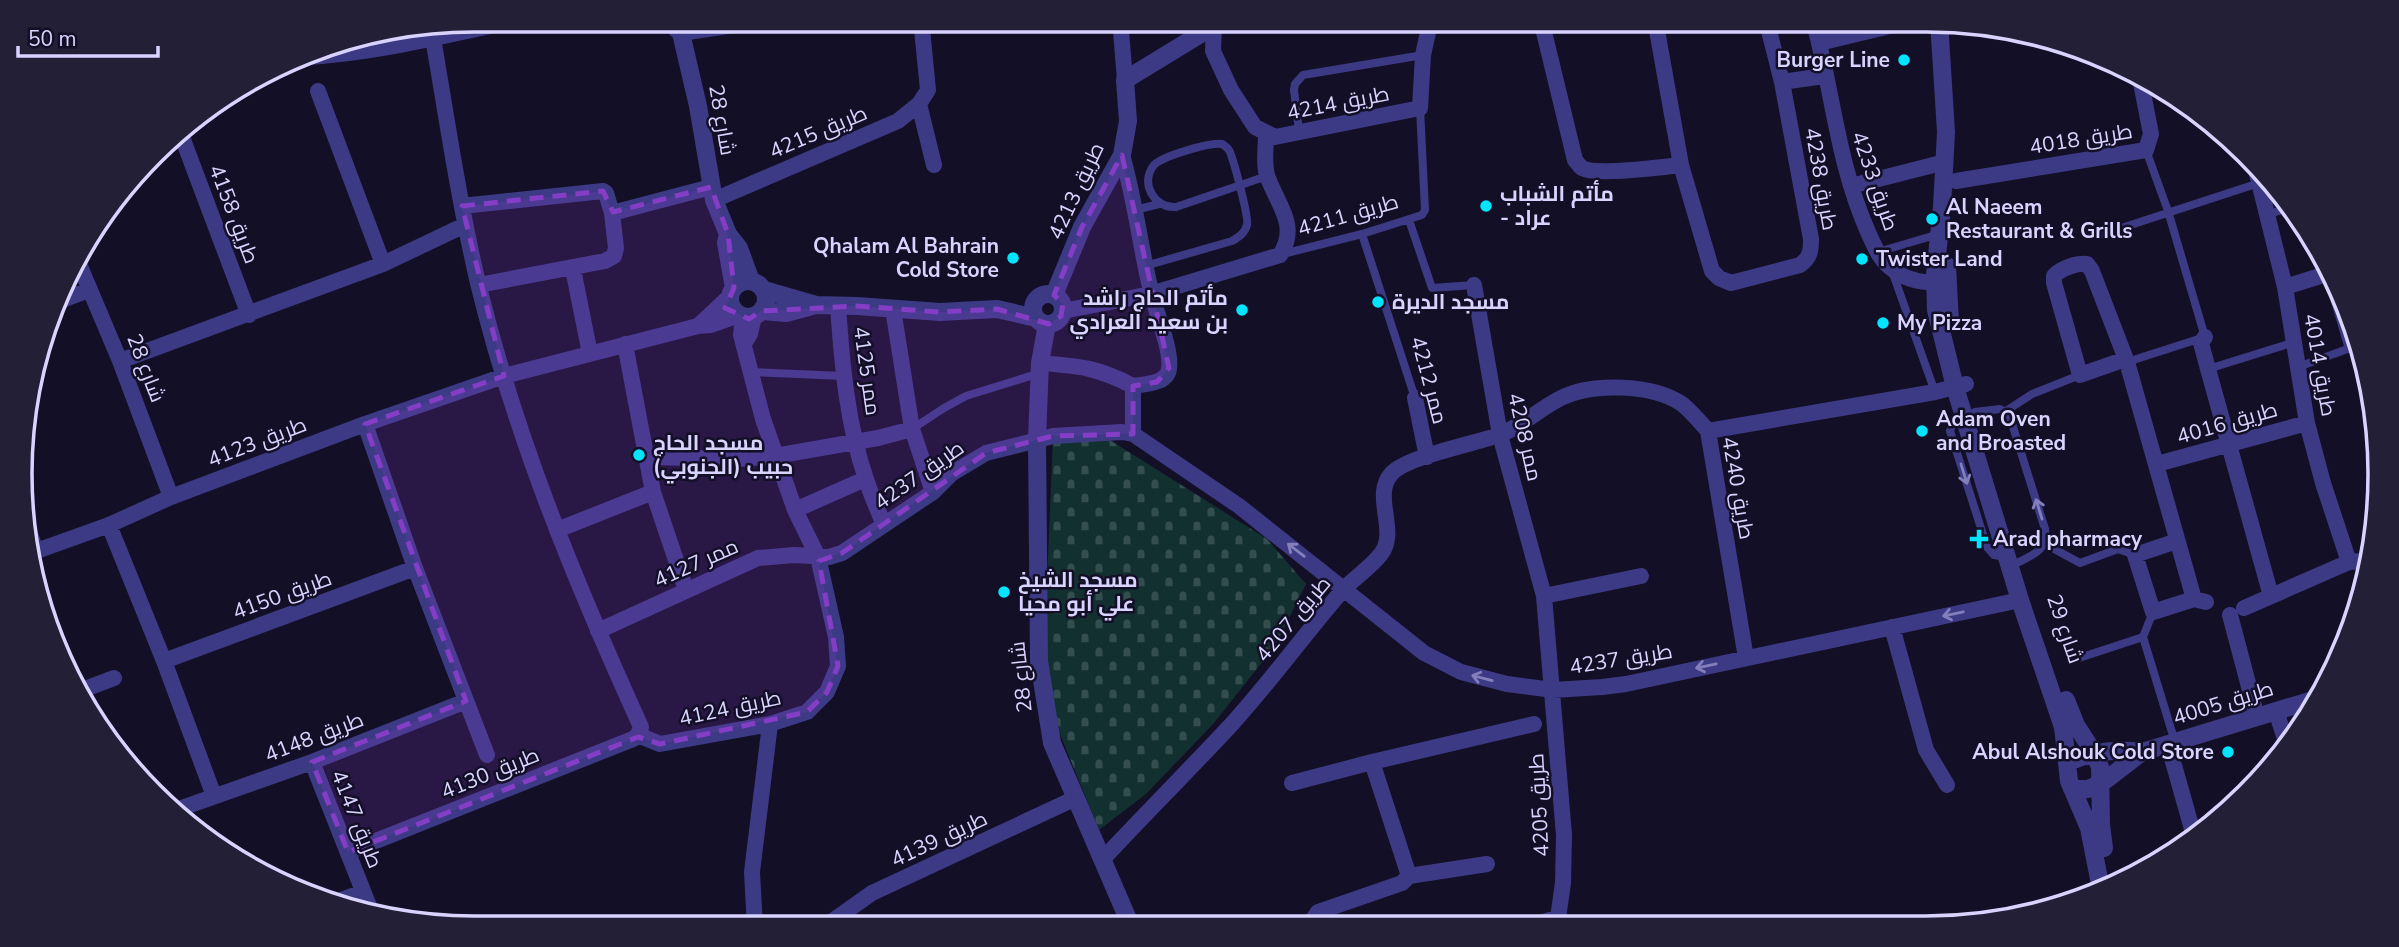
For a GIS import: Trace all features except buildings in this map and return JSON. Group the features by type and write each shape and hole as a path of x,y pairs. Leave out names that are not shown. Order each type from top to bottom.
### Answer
{"street":[{"path":"334,54 460,32"},
{"name":"شارع 28","path":"675,32 698,106 712,194 728,233 739,248 757,285"},
{"name":"طريق 4215","path":"612,213 712,194 898,121 919,104 928,90 922,32"},
{"name":"طريق 4213","path":"1051,301 1083,228 1122,155 1128,121 1121,32"},
{"path":"1125,80 1203,32"},
{"name":"طريق 4214","path":"1217,32 1213,51 1221,71 1248,119 1266,135 1275,137 1420,108"},
{"path":"1420,108 1423,55 1428,32"},
{"path":"1545,32 1573,153 1580,167 1589,170 1630,170 1681,165"},
{"name":"طريق 4238","path":"1657,32 1681,165 1712,271 1719,278 1731,283 1800,265 1807,260 1811,250 1782,82 1769,32"},
{"name":"طريق 4233","path":"1816,32 1841,154 1878,252 1891,268 1904,277 1919,282 1940,283"},
{"path":"1819,43 1865,32"},
{"name":"شارع 29","path":"1940,32 1945,100 1945,162 1939,234 1940,283"},
{"name":"شارع 29","path":"1949,32 1955,107 1956,181 1936,310 2063,727 2072,789 2089,828 2099,880"},
{"path":"433,38 465,225 504,376 557,530 640,731"},
{"path":"1782,82 1824,76"},
{"name":"طريق 4018","path":"1956,181 2146,150 2151,134 2142,89"},
{"path":"318,91 383,264"},
{"path":"919,104 934,165"},
{"name":"طريق 4211","path":"1051,301 1151,294 1280,255 1289,231 1286,217 1267,176 1266,135"},
{"name":"طريق 4158","path":"183,140 249,314"},
{"path":"1040,368 1087,367 1108,372 1133,386 1157,382 1165,377 1169,368 1122,155"},
{"path":"1851,186 1945,162"},
{"name":"طريق 4014","path":"2259,184 2285,287 2307,423 2356,561"},
{"path":"462,206 603,191 612,213 616,248 614,256 605,261 479,285"},
{"path":"120,361 383,264 465,225"},
{"name":"شارع 28","path":"728,233 726,243 732,292"},
{"name":"طريق 4016","path":"2080,375 2053,283 2058,271 2087,264 2127,362 2177,541 2200,601 2153,612"},
{"path":"573,269 590,354"},
{"name":"شارع 28","path":"81,270 120,361 171,497"},
{"path":"2285,287 2321,276"},
{"path":"816,305 786,313 749,315 730,303 732,292 741,282 816,305 940,312 997,309 1042,321 1057,320 1051,301 1009,302 997,309"},
{"path":"749,315 765,304 757,285"},
{"name":"ممر 4208","path":"1474,285 1500,435 1544,596 1553,690"},
{"path":"68,298 89,290"},
{"name":"طريق 4123","path":"698,326 732,292"},
{"name":"شارع 28","path":"1051,301 1033,308 1042,321 1037,439 1039,661 1052,743 1127,916"},
{"name":"ممر 4125","path":"838,306 843,376 856,441 865,479 884,525"},
{"name":"ممر 4125","path":"893,309 912,429 933,492"},
{"name":"طريق 4123","path":"38,551 365,424 504,376 749,315"},
{"name":"طريق 4124","path":"640,731 660,744 771,724 807,712 827,692 838,666 836,637 818,557 795,510 775,456 750,372 741,332 749,315"},
{"path":"2205,337 2201,342 2271,596"},
{"path":"625,344 653,492 686,590"},
{"path":"2080,375 2119,361 2127,362"},
{"path":"1133,386 1133,435"},
{"path":"1708,431 1961,386"},
{"name":"طريق 4240","path":"1500,435 1562,397 1591,390 1618,387 1643,390 1682,405 1708,431 1746,658"},
{"name":"ممر 4212","path":"1415,398 1427,457"},
{"name":"طريق 4016","path":"2157,464 2307,423"},
{"path":"365,424 415,568 487,755"},
{"path":"647,457 737,459 775,456 912,429"},
{"name":"طريق 4237","path":"818,557 842,553 933,492 951,474 986,453 1054,436 1106,432 1133,435 1239,506 1424,653 1461,672 1507,684 1553,690 1626,684 2025,598"},
{"name":"طريق 4207","path":"1103,859 1232,723 1345,588 1381,554 1387,539 1384,494 1389,476 1397,468 1500,435"},
{"path":"795,510 865,479"},
{"path":"557,530 653,492"},
{"path":"109,525 164,661 214,796"},
{"path":"2153,612 2135,555 2177,541"},
{"name":"ممر 4127","path":"598,631 758,558 793,555 818,557"},
{"path":"2257,717 2237,611 2356,561"},
{"name":"طريق 4150","path":"164,661 415,568"},
{"path":"1544,596 1642,576"},
{"name":"شارع 29","path":"2025,598 2072,717 2100,767 2101,825 2109,875"},
{"path":"1892,627 1926,750 1947,785"},
{"path":"88,688 114,678"},
{"name":"طريق 4205","path":"1553,690 1564,835 1563,883 1558,916"},
{"name":"طريق 4148","path":"184,807 312,762 466,701"},
{"name":"طريق 4005","path":"2067,762 2094,753 2142,751 2303,703"},
{"path":"2276,711 2283,733"},
{"path":"754,916 752,872 771,724"},
{"path":"1292,783 1534,724"},
{"name":"طريق 4130","path":"348,852 634,739 640,731"},
{"path":"2172,743 2192,826"},
{"name":"طريق 4005","path":"2072,789 2088,789 2102,783 2142,751"},
{"name":"طريق 4147","path":"312,762 367,902"},
{"path":"1372,762 1409,876"},
{"name":"طريق 4139","path":"840,916 872,893 1076,798"},
{"path":"1315,916 1318,912 1402,883 1409,876 1487,864"},
{"name":"طريق 4147","path":"349,897 363,892"}],"lane":[{"path":"1299,131 1294,90 1295,84 1304,75 1423,55"},
{"name":"طريق 4211","path":"1280,255 1422,215 1425,210 1420,108"},
{"path":"1145,266 1232,241 1242,234 1248,216 1238,185 1230,152 1222,144 1216,143 1166,158 1156,164 1150,173 1149,184 1154,200 1164,207 1176,207 1238,185 1267,176"},
{"path":"2127,362 2205,337 2168,211 2146,150"},
{"path":"2097,236 2255,179"},
{"path":"1135,210 1158,204"},
{"path":"2267,215 2280,210"},
{"path":"1409,220 1432,288 1474,285"},
{"name":"ممر 4212","path":"1362,234 1415,398"},
{"path":"1878,252 1939,234"},
{"path":"1891,268 1935,392"},
{"path":"2208,369 2295,342"},
{"path":"2298,367 2349,349"},
{"path":"912,429 966,396 1040,368"},
{"path":"750,372 843,376"},
{"path":"1969,414 1994,409 2006,411 2032,394 2080,375"},
{"path":"2006,411 2011,419 2045,529 2045,544 2037,553 2013,559"},
{"path":"2045,544 2080,563 2118,549 2135,555"},
{"path":"2153,612 2143,637 2172,743"},
{"path":"2076,659 2143,637"}],"highlighted area":[{"path":"1122,155 1169,368 1157,382 1133,386 1133,434 1053,436 986,453 842,553 819,561 838,666 827,692 807,712 660,744 638,737 348,852 312,762 466,701 365,424 504,376 462,206 603,191 613,212 711,187 728,234 734,288 725,308 749,319 761,311 857,306 940,312 997,309 1049,324 1061,316 1063,304 1054,295 1082,227"}],"green space":[{"path":"1102,435 1267,539 1306,584 1275,646 1214,723 1146,794 1099,830 1060,734 1044,654 1053,438"}],"place":[{"name":"Burger Line","path":"1904,60"},
{"name":"مأتم الشباب - عراد","path":"1486,206"},
{"name":"Al Naeem Restaurant & Grills","path":"1932,219"},
{"name":"Qhalam Al Bahrain Cold Store","path":"1013,258"},
{"name":"Twister Land","path":"1862,259"},
{"name":"مسجد الديرة","path":"1378,302"},
{"name":"مأتم الحاج راشد بن سعيد العرادي","path":"1242,310"},
{"name":"My Pizza","path":"1883,323"},
{"name":"Adam Oven and Broasted","path":"1922,431"},
{"name":"مسجد الحاج حبيب (الجنوبي)","path":"639,455"},
{"name":"Arad pharmacy","path":"1979,539"},
{"name":"مسجد الشيخ علي أبو محيا","path":"1004,592"},
{"name":"Abul Alshouk Cold Store","path":"2228,752"}]}
